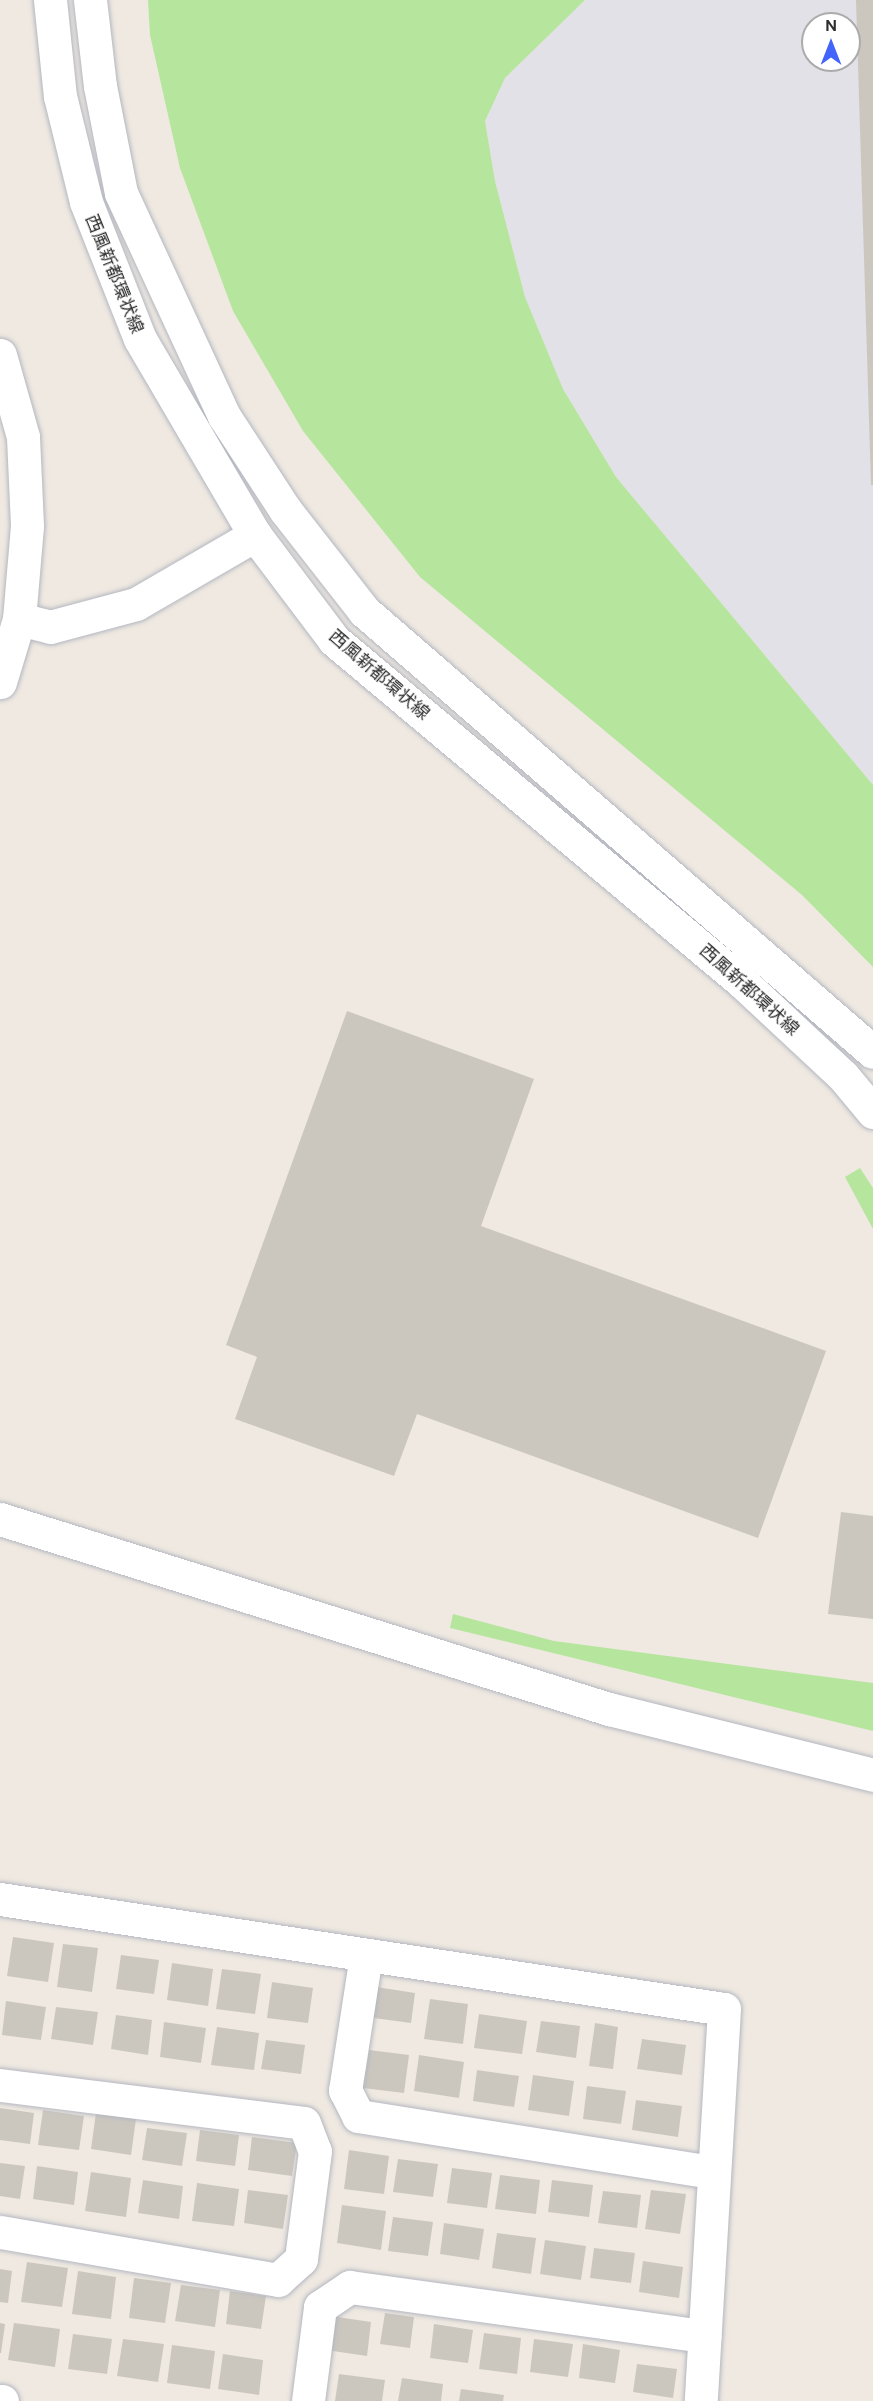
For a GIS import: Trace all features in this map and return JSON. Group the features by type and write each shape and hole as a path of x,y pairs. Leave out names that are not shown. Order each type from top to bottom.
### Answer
{"street":[{"name":"西風新都環状線","path":"50,0 60,96 86,202 140,339 255,535 334,640 741,981 843,1076 873,1112"},
{"name":"西風新都環状線","path":"90,0 100,86 121,194 224,416 286,511 364,611 873,1052"},
{"path":"0,355 23,437 27,526 19,619 0,682"},
{"path":"19,619 50,627 136,604 255,535"},
{"path":"0,1519 609,1709 873,1775"},
{"path":"0,1899 723,2008 701,2401"},
{"path":"366,1955 345,2090 358,2116 713,2172"},
{"path":"0,2085 304,2123 315,2151 301,2259 278,2280 0,2232"},
{"path":"308,2401 320,2307 350,2287 705,2336"}],"shaded area":[{"path":"585,0 873,0 873,785 616,477 563,389 525,297 495,181 485,121 505,78"}],"green space":[{"path":"148,0 585,0 505,78 485,121 495,181 525,297 563,389 616,477 873,785 873,967 802,895 420,577 303,431 233,311 180,168 150,35"},
{"path":"860,1168 873,1188 873,1229 845,1177"},
{"path":"453,1614 554,1641 873,1683 873,1731 450,1628"}],"building":[{"path":"856,0 873,0 873,485 871,485 858,72 861,72 861,12 856,12"},
{"path":"347,1011 534,1079 481,1226 826,1351 758,1538 417,1414 394,1476 235,1419 257,1357 226,1345"},
{"path":"841,1512 873,1516 873,1619 828,1614"},
{"path":"13,1937 54,1943 48,1982 7,1976"},
{"path":"63,1944 98,1948 92,1992 57,1987"},
{"path":"121,1955 159,1960 154,1994 116,1989"},
{"path":"172,1963 213,1969 208,2006 167,2000"},
{"path":"222,1969 261,1974 255,2014 216,2009"},
{"path":"272,1982 313,1988 308,2023 267,2018"},
{"path":"370,1986 415,1993 411,2023 366,2017"},
{"path":"430,1999 468,2004 463,2044 424,2039"},
{"path":"6,2001 46,2007 41,2040 2,2035"},
{"path":"56,2007 98,2012 93,2045 51,2039"},
{"path":"479,2014 527,2021 522,2054 474,2048"},
{"path":"116,2015 152,2020 148,2055 111,2049"},
{"path":"541,2021 580,2026 576,2058 536,2052"},
{"path":"164,2022 206,2028 201,2063 160,2057"},
{"path":"595,2023 618,2027 613,2069 589,2066"},
{"path":"217,2027 259,2033 254,2070 211,2065"},
{"path":"642,2039 686,2045 682,2075 637,2069"},
{"path":"266,2040 305,2045 301,2074 261,2069"},
{"path":"369,2050 409,2055 404,2093 363,2088"},
{"path":"419,2055 464,2062 459,2098 414,2091"},
{"path":"477,2070 519,2076 514,2107 473,2101"},
{"path":"533,2075 574,2081 569,2116 528,2110"},
{"path":"587,2086 626,2091 621,2124 583,2119"},
{"path":"636,2100 682,2106 678,2137 632,2130"},
{"path":"0,2108 34,2113 30,2144 0,2140"},
{"path":"43,2110 84,2116 79,2150 38,2145"},
{"path":"96,2113 136,2119 131,2155 91,2149"},
{"path":"147,2128 187,2133 182,2166 142,2160"},
{"path":"200,2130 239,2135 235,2166 196,2161"},
{"path":"252,2137 297,2143 292,2176 248,2170"},
{"path":"349,2150 389,2156 384,2194 344,2189"},
{"path":"398,2159 438,2164 433,2197 393,2192"},
{"path":"0,2163 25,2166 20,2199 0,2196"},
{"path":"37,2166 78,2172 74,2205 33,2199"},
{"path":"452,2168 492,2173 487,2208 447,2203"},
{"path":"91,2172 131,2178 126,2217 85,2211"},
{"path":"500,2175 540,2180 536,2214 495,2209"},
{"path":"143,2180 183,2186 179,2219 138,2213"},
{"path":"552,2180 593,2185 589,2217 548,2212"},
{"path":"197,2183 239,2189 234,2226 192,2221"},
{"path":"248,2190 288,2195 283,2229 244,2223"},
{"path":"651,2190 686,2194 680,2234 645,2229"},
{"path":"603,2191 641,2195 637,2228 598,2223"},
{"path":"342,2205 386,2211 381,2250 337,2243"},
{"path":"393,2217 433,2222 428,2256 388,2251"},
{"path":"444,2223 484,2229 479,2260 440,2254"},
{"path":"497,2233 536,2238 531,2274 492,2268"},
{"path":"545,2240 586,2246 581,2280 540,2274"},
{"path":"594,2248 635,2253 631,2283 590,2278"},
{"path":"643,2261 683,2267 679,2298 639,2292"},
{"path":"27,2262 68,2268 62,2307 21,2302"},
{"path":"0,2269 12,2271 8,2303 0,2302"},
{"path":"78,2271 116,2277 111,2319 72,2314"},
{"path":"134,2278 171,2283 165,2323 129,2318"},
{"path":"181,2285 220,2290 215,2327 175,2321"},
{"path":"230,2291 266,2296 261,2329 226,2324"},
{"path":"385,2313 414,2317 410,2348 380,2344"},
{"path":"331,2316 371,2322 367,2356 326,2350"},
{"path":"0,2323 5,2324 1,2353 0,2353"},
{"path":"14,2323 60,2329 55,2367 8,2360"},
{"path":"434,2324 473,2330 468,2363 430,2358"},
{"path":"484,2333 521,2338 517,2374 479,2369"},
{"path":"73,2334 112,2339 107,2374 68,2369"},
{"path":"123,2339 164,2344 158,2382 117,2376"},
{"path":"534,2339 573,2344 568,2377 530,2372"},
{"path":"583,2344 620,2350 615,2383 579,2378"},
{"path":"172,2345 215,2351 210,2389 167,2383"},
{"path":"223,2354 263,2360 259,2395 218,2389"},
{"path":"637,2364 677,2369 673,2398 633,2392"},
{"path":"339,2374 385,2380 382,2401 335,2401"},
{"path":"402,2378 443,2384 441,2401 398,2401"},
{"path":"461,2389 504,2395 503,2401 459,2401"}]}
